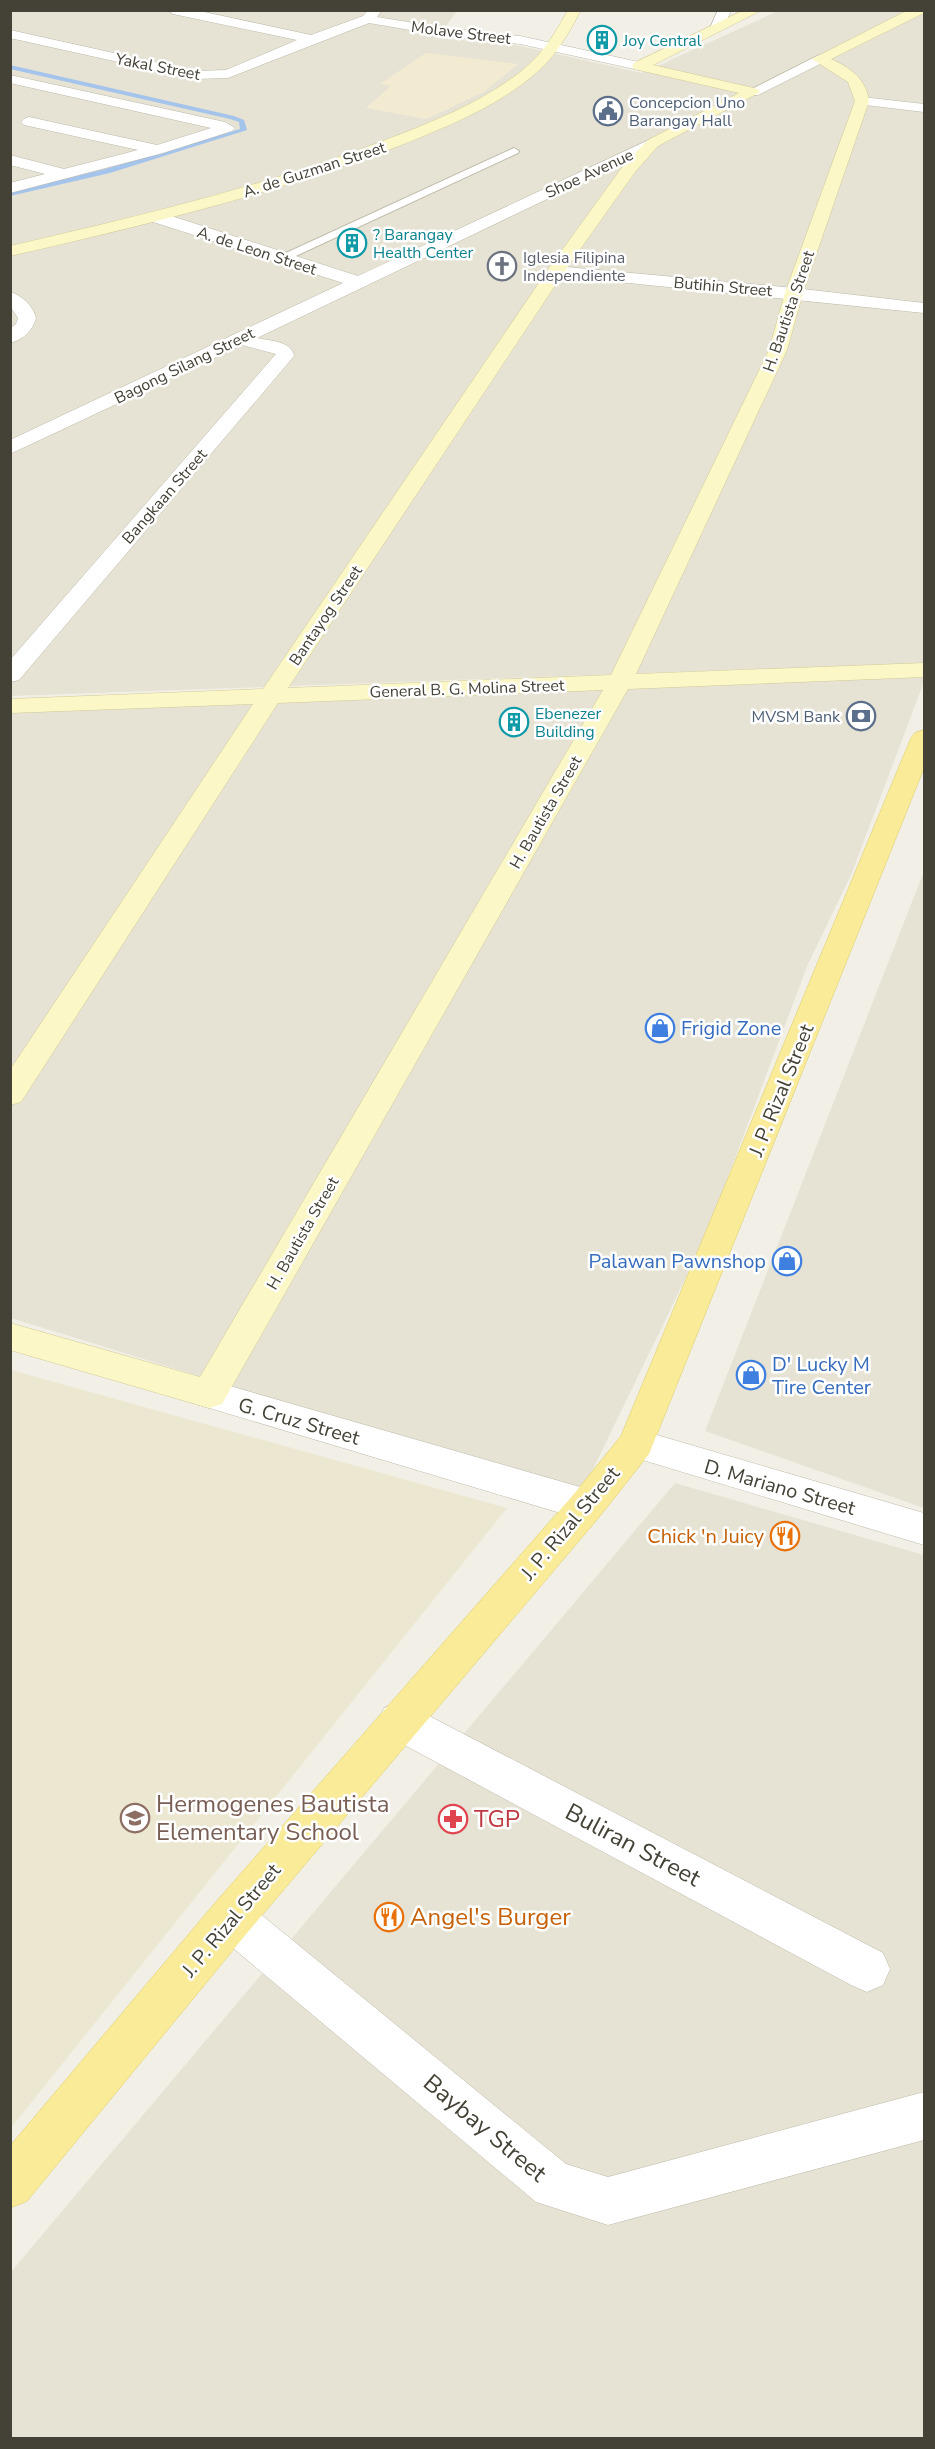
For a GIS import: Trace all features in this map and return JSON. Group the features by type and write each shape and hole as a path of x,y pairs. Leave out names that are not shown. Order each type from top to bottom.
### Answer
{"main road":[{"name":"J. P. Rizal Street","path":"10,2184 231,1918 636,1444 924,738"}],"street":[{"path":"173,10 312,39"},
{"name":"A. de Guzman Street","path":"10,251 156,218 363,155 433,126 494,96 530,71 553,46 576,10"},
{"path":"717,28 725,10"},
{"path":"639,66 756,10"},
{"path":"819,60 920,10"},
{"name":"Yakal Street","path":"10,34 195,75 213,76 228,74 372,15"},
{"name":"Molave Street","path":"372,15 445,32 553,46 639,66"},
{"path":"819,60 846,73 858,83 862,101 924,108"},
{"name":"Shoe Avenue","path":"358,282 652,143 819,60"},
{"path":"639,66 753,92"},
{"path":"10,188 158,150 227,128 14,81"},
{"path":"68,105 87,96"},
{"name":"H. Bautista Street","path":"209,1394 620,682 778,350 794,293 862,101"},
{"path":"10,130 49,113"},
{"path":"29,122 158,150"},
{"name":"Bantayog Street","path":"10,1095 270,696 556,271 629,169 652,143"},
{"path":"10,160 65,174"},
{"name":"A. de Leon Street","path":"156,218 358,282"},
{"name":"Butihin Street","path":"556,271 794,293 924,308"},
{"name":"Bagong Silang Street","path":"10,448 358,282"},
{"path":"10,297 24,307 28,315 27,323 10,338"},
{"name":"Bangkaan Street","path":"10,675 285,356 285,352 280,350 240,339"},
{"name":"General B. G. Molina Street","path":"10,706 924,670"},
{"name":"G. Cruz Street","path":"10,1336 586,1505"},
{"name":"D. Mariano Street","path":"636,1444 924,1529"},
{"name":"Buliran Street","path":"399,1721 867,1969"},
{"name":"Baybay Street","path":"231,1918 553,2185 597,2198 608,2201 924,2116"}],"lane":[{"path":"281,258 514,152"}],"shaded area":[{"path":"10,11 457,11 437,38 511,44 642,73 778,11 924,11 924,663 11,696"},
{"path":"426,53 518,64 484,92 426,119 366,108 391,86 380,84"},
{"path":"924,677 851,875 808,964 705,1238 581,1494 11,1318 10,713"},
{"path":"924,871 924,1508 705,1431"},
{"name":"Hermogenes Bautista Elementary School","path":"10,1370 507,1508 11,2128"},
{"path":"675,1483 924,1555 924,2438 11,2438 10,2273"}],"waterway":[{"path":"10,67 232,117 242,121 244,130 107,171 10,194"}],"place":[{"name":"Joy Central","path":"602,40"},
{"name":"Concepcion Uno Barangay Hall","path":"608,111"},
{"name":"? Barangay Health Center","path":"352,243"},
{"name":"Iglesia Filipina Independiente","path":"502,266"},
{"name":"MVSM Bank","path":"861,716"},
{"name":"Ebenezer Building","path":"514,722"},
{"name":"Frigid Zone","path":"660,1028"},
{"name":"Palawan Pawnshop","path":"787,1261"},
{"name":"D' Lucky M Tire Center","path":"751,1375"},
{"name":"Chick 'n Juicy","path":"785,1536"},
{"name":"Hermogenes Bautista Elementary School","path":"135,1818"},
{"name":"TGP","path":"453,1819"},
{"name":"Angel's Burger","path":"389,1917"}]}
